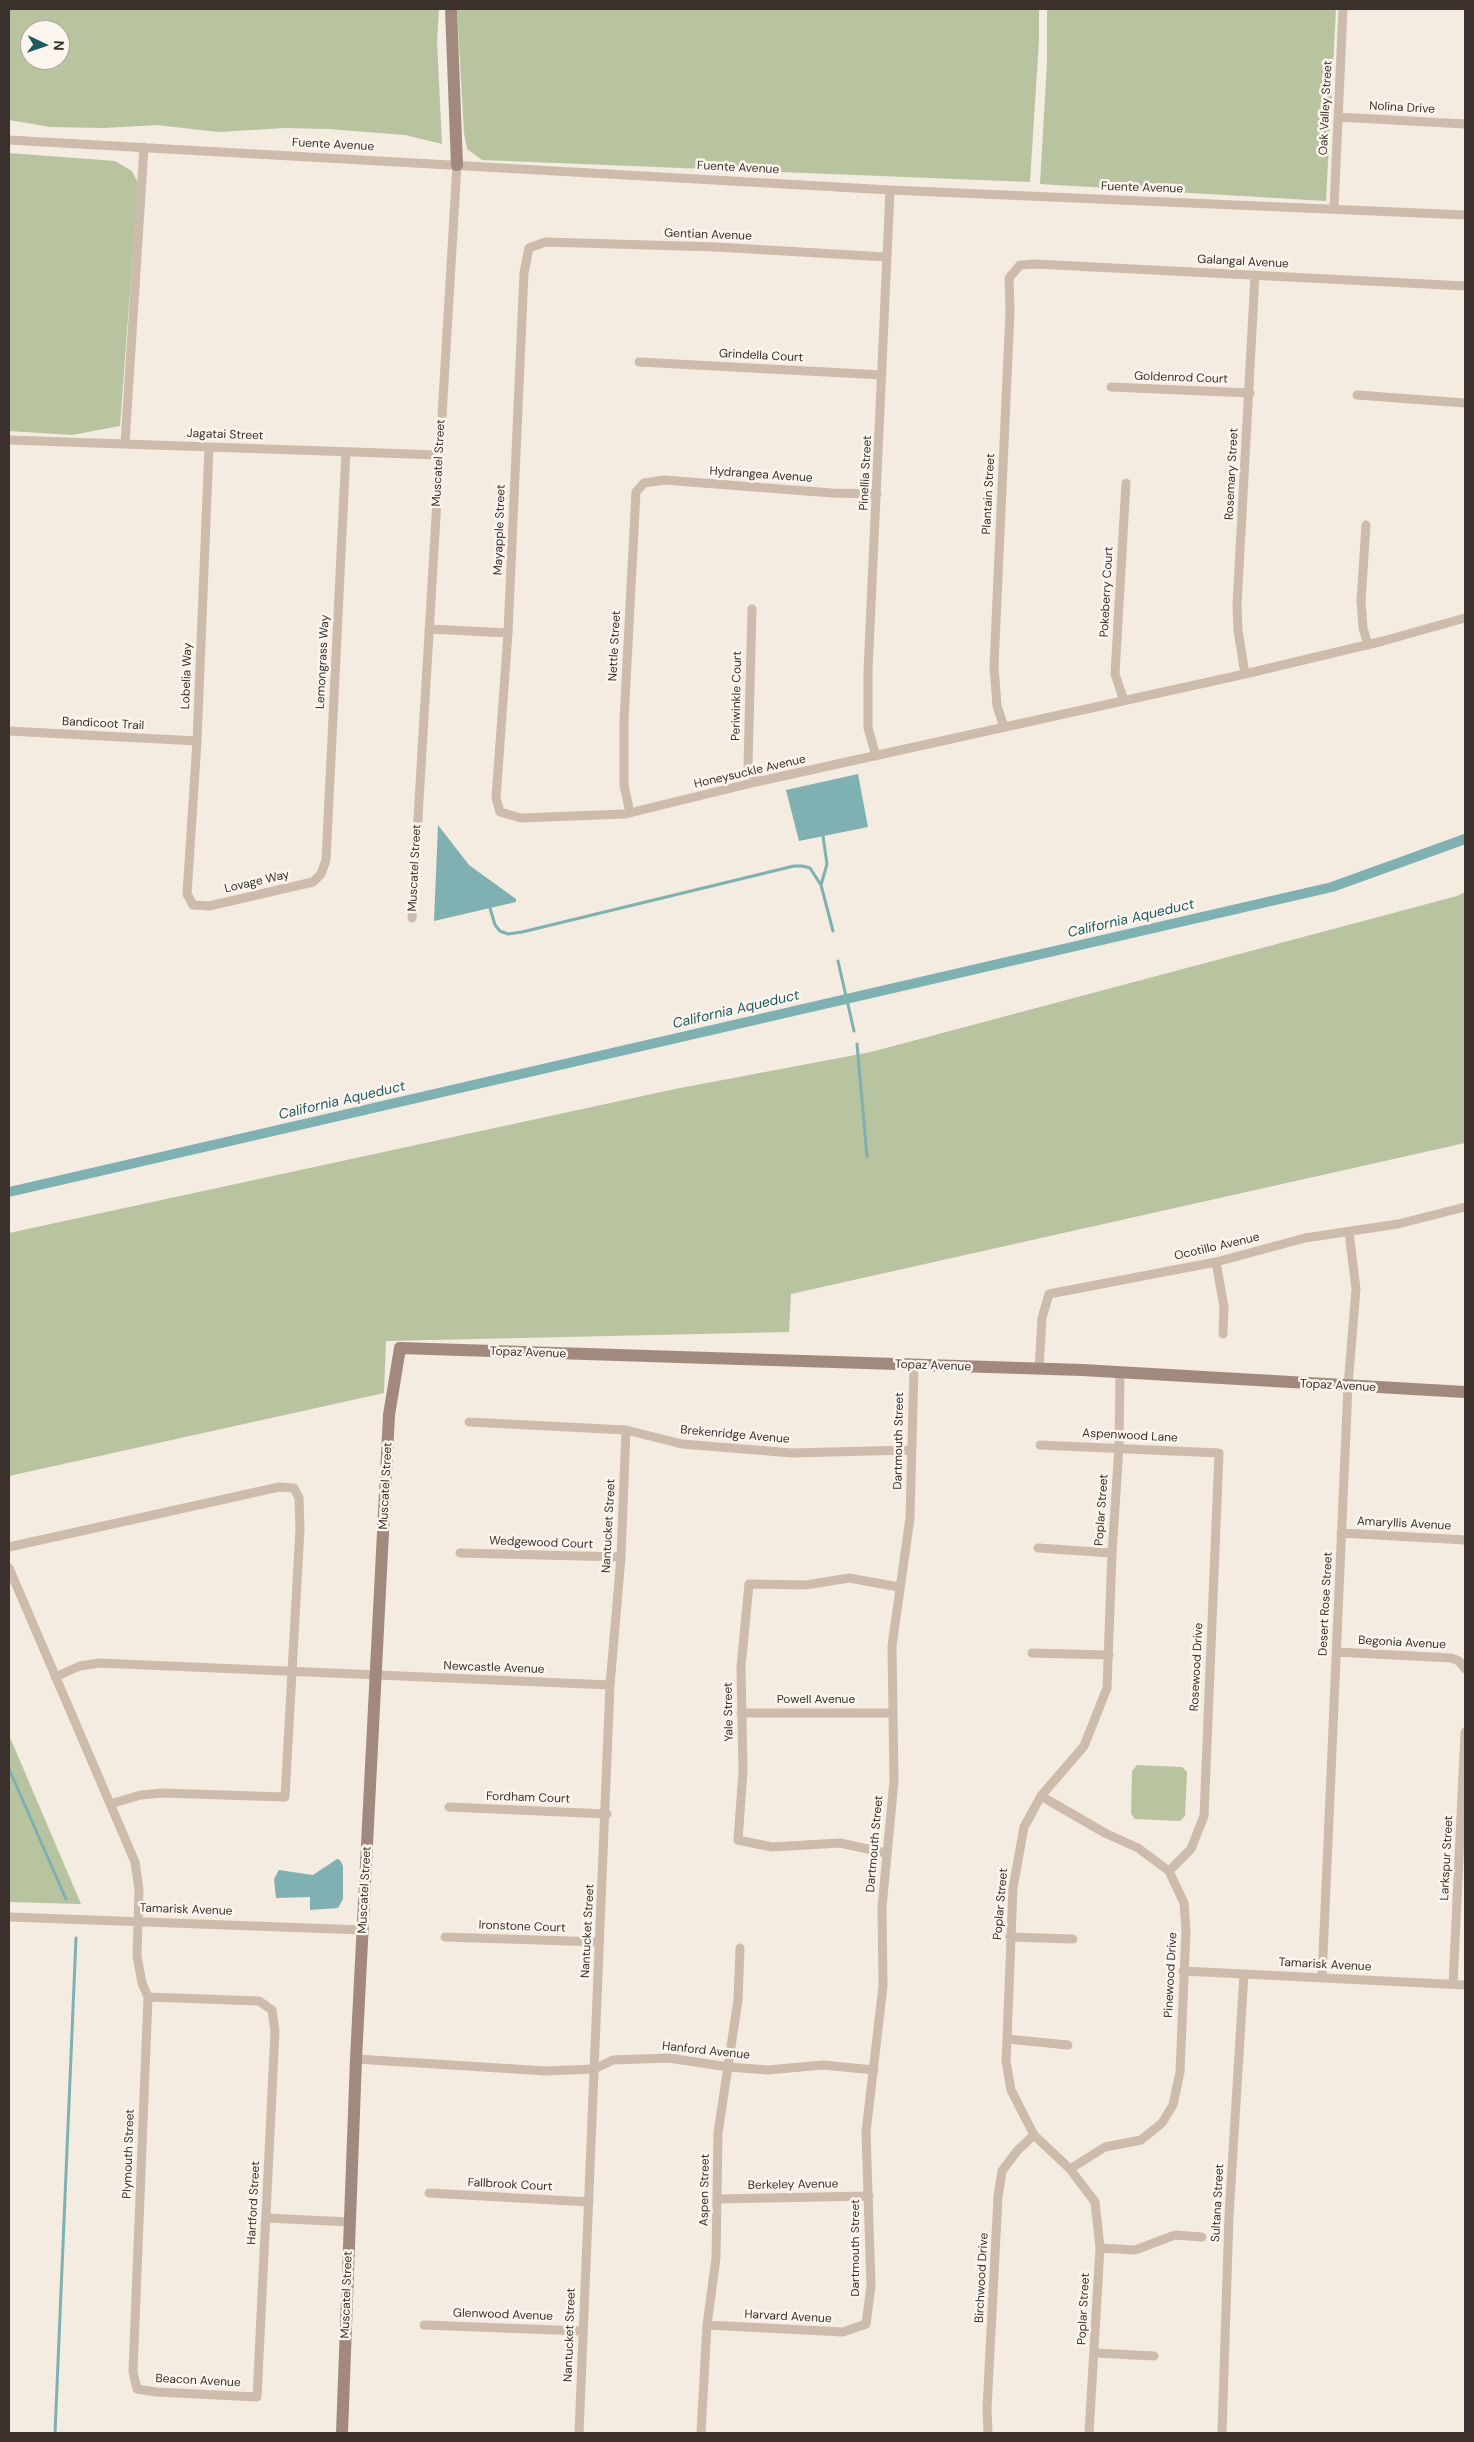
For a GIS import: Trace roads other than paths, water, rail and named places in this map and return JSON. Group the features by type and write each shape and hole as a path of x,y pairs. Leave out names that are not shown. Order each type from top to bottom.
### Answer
{"street":[{"name":"Muscatel Street","path":"412,918 457,164 451,9"},
{"name":"Oak Valley Street","path":"1334,208 1343,9"},
{"name":"Nolina Drive","path":"1338,117 1465,124"},
{"name":"Fuente Avenue","path":"9,140 890,190 1465,215"},
{"path":"125,444 144,148"},
{"name":"Pinellia Street","path":"876,756 868,728 868,671 890,190"},
{"name":"Gentian Avenue","path":"529,248 545,242 555,242 716,247 886,257"},
{"name":"Mayapple Street","path":"500,812 496,798 508,633 524,272 529,248"},
{"name":"Galangal Avenue","path":"1020,266 1035,264 1465,286"},
{"name":"Plantain Street","path":"1004,727 997,706 994,666 1010,311 1009,278 1020,266"},
{"name":"Rosemary Street","path":"1245,674 1240,648 1237,605 1255,275"},
{"name":"Grindella Court","path":"638,362 882,375"},
{"name":"Goldenrod Court","path":"1111,387 1250,393"},
{"path":"1357,395 1465,403"},
{"name":"Jagatai Street","path":"9,440 439,455"},
{"name":"Lobelia Way","path":"194,905 187,894 209,446"},
{"name":"Lemongrass Way","path":"322,874 326,860 346,452"},
{"name":"Hydrangea Avenue","path":"644,483 664,480 877,494"},
{"name":"Nettle Street","path":"630,813 624,785 624,720 636,492 644,483"},
{"name":"Pokeberry Court","path":"1124,701 1115,674 1126,483"},
{"path":"1366,525 1361,601 1363,628 1368,645"},
{"name":"Periwinkle Court","path":"752,609 748,765 756,782"},
{"name":"Honeysuckle Avenue","path":"500,812 521,818 630,813 756,782 1245,674 1368,645 1465,618"},
{"path":"429,629 508,633"},
{"name":"Bandicoot Trail","path":"9,731 196,741"},
{"name":"Lovage Way","path":"194,905 209,906 313,882 322,874"},
{"name":"Ocotillo Avenue","path":"1039,1369 1042,1318 1049,1294 1216,1262 1305,1238 1398,1224 1465,1207"},
{"name":"Desert Rose Street","path":"1322,1978 1348,1386 1356,1289 1349,1232"},
{"path":"1216,1262 1224,1307 1223,1334"},
{"name":"Muscatel Street","path":"342,2433 356,2059 389,1415 400,1348"},
{"name":"Topaz Avenue","path":"400,1348 1039,1369 1465,1392"},
{"name":"Dartmouth Street","path":"866,2324 871,2286 866,2132 883,1986 882,1908 894,1781 891,1712 892,1646 910,1518 910,1450 914,1366"},
{"name":"Poplar Street","path":"1089,2433 1100,2248 1094,2202 1070,2169 1034,2136 1011,2090 1006,2061 1006,2039 1013,1888 1024,1826 1041,1796 1084,1746 1107,1688 1112,1553 1119,1447 1120,1373"},
{"name":"Brekenridge Avenue","path":"469,1422 626,1430 682,1444 792,1453 910,1450"},
{"name":"Nantucket Street","path":"579,2433 599,1942 607,1814 610,1686 621,1558 626,1430"},
{"name":"Aspenwood Lane","path":"1040,1444 1219,1453"},
{"name":"Rosewood Drive","path":"1170,1871 1191,1849 1204,1816 1219,1453"},
{"path":"9,1547 280,1487 294,1488 300,1498 300,1529 285,1797 162,1793 141,1795 110,1804"},
{"name":"Amaryllis Avenue","path":"1341,1533 1465,1540"},
{"path":"1038,1548 1112,1553"},
{"name":"Wedgewood Court","path":"460,1553 621,1558"},
{"name":"Plymouth Street","path":"9,1568 135,1862 139,1890 137,1956 142,1983 148,1997 133,2372 137,2389"},
{"name":"Yale Street","path":"886,1852 840,1843 772,1847 738,1840 743,1771 741,1667 749,1584 806,1585 849,1578 899,1587"},
{"name":"Begonia Avenue","path":"1336,1652 1451,1658 1459,1661 1465,1668"},
{"path":"1032,1653 1109,1655"},
{"name":"Newcastle Avenue","path":"55,1677 80,1666 99,1664 610,1686"},
{"name":"Powell Avenue","path":"741,1713 891,1712"},
{"name":"Larkspur Street","path":"1453,1984 1465,1732"},
{"path":"1041,1796 1105,1833 1138,1848 1170,1871"},
{"name":"Fordham Court","path":"449,1807 607,1814"},
{"name":"Pinewood Drive","path":"1070,2169 1105,2147 1141,2140 1162,2123 1174,2105 1180,2072 1186,1931 1184,1903 1170,1871"},
{"name":"Tamarisk Avenue","path":"9,1917 362,1930"},
{"name":"Ironstone Court","path":"445,1937 599,1942"},
{"path":"1010,1937 1073,1939"},
{"name":"Aspen Street","path":"701,2433 707,2325 716,2258 718,2133 738,2000 740,1948"},
{"name":"Tamarisk Avenue","path":"1183,1971 1465,1985"},
{"name":"Sultana Street","path":"1222,2433 1229,2216 1244,1974"},
{"name":"Hartford Street","path":"148,1997 259,2001 272,2010 275,2031 257,2397"},
{"path":"1006,2039 1068,2046"},
{"name":"Hanford Avenue","path":"356,2059 546,2071 594,2069 613,2060 669,2058 728,2067 768,2070 823,2065 874,2070"},
{"name":"Birchwood Drive","path":"988,2433 998,2197 1002,2172 1017,2151 1034,2136"},
{"name":"Fallbrook Court","path":"429,2192 589,2202"},
{"name":"Berkeley Avenue","path":"718,2198 869,2196"},
{"path":"266,2218 350,2222"},
{"path":"1100,2248 1135,2250 1175,2235 1202,2237"},
{"name":"Harvard Avenue","path":"707,2325 843,2332 866,2324"},
{"name":"Glenwood Avenue","path":"424,2325 582,2331"},
{"path":"1094,2353 1154,2356"},
{"name":"Beacon Avenue","path":"137,2389 156,2392 257,2397"}],"water":[{"path":"858,774 868,827 799,841 786,790"},
{"path":"438,825 469,865 516,899 516,902 434,921"},
{"path":"337,1859 340,1860 343,1866 343,1899 338,1908 310,1910 310,1897 276,1898 274,1879 279,1870 313,1875"}],"waterway":[{"path":"821,885 827,864 823,836"},
{"name":"California Aqueduct","path":"9,1192 1332,887 1465,839"},
{"path":"490,908 495,925 500,931 508,934 794,866 802,866 810,868 821,885 833,931"},
{"name":"California Aqueduct","path":"838,961 854,1031"},
{"path":"857,1044 867,1157"},
{"path":"9,1769 66,1899"},
{"path":"55,2433 76,1938"}]}
